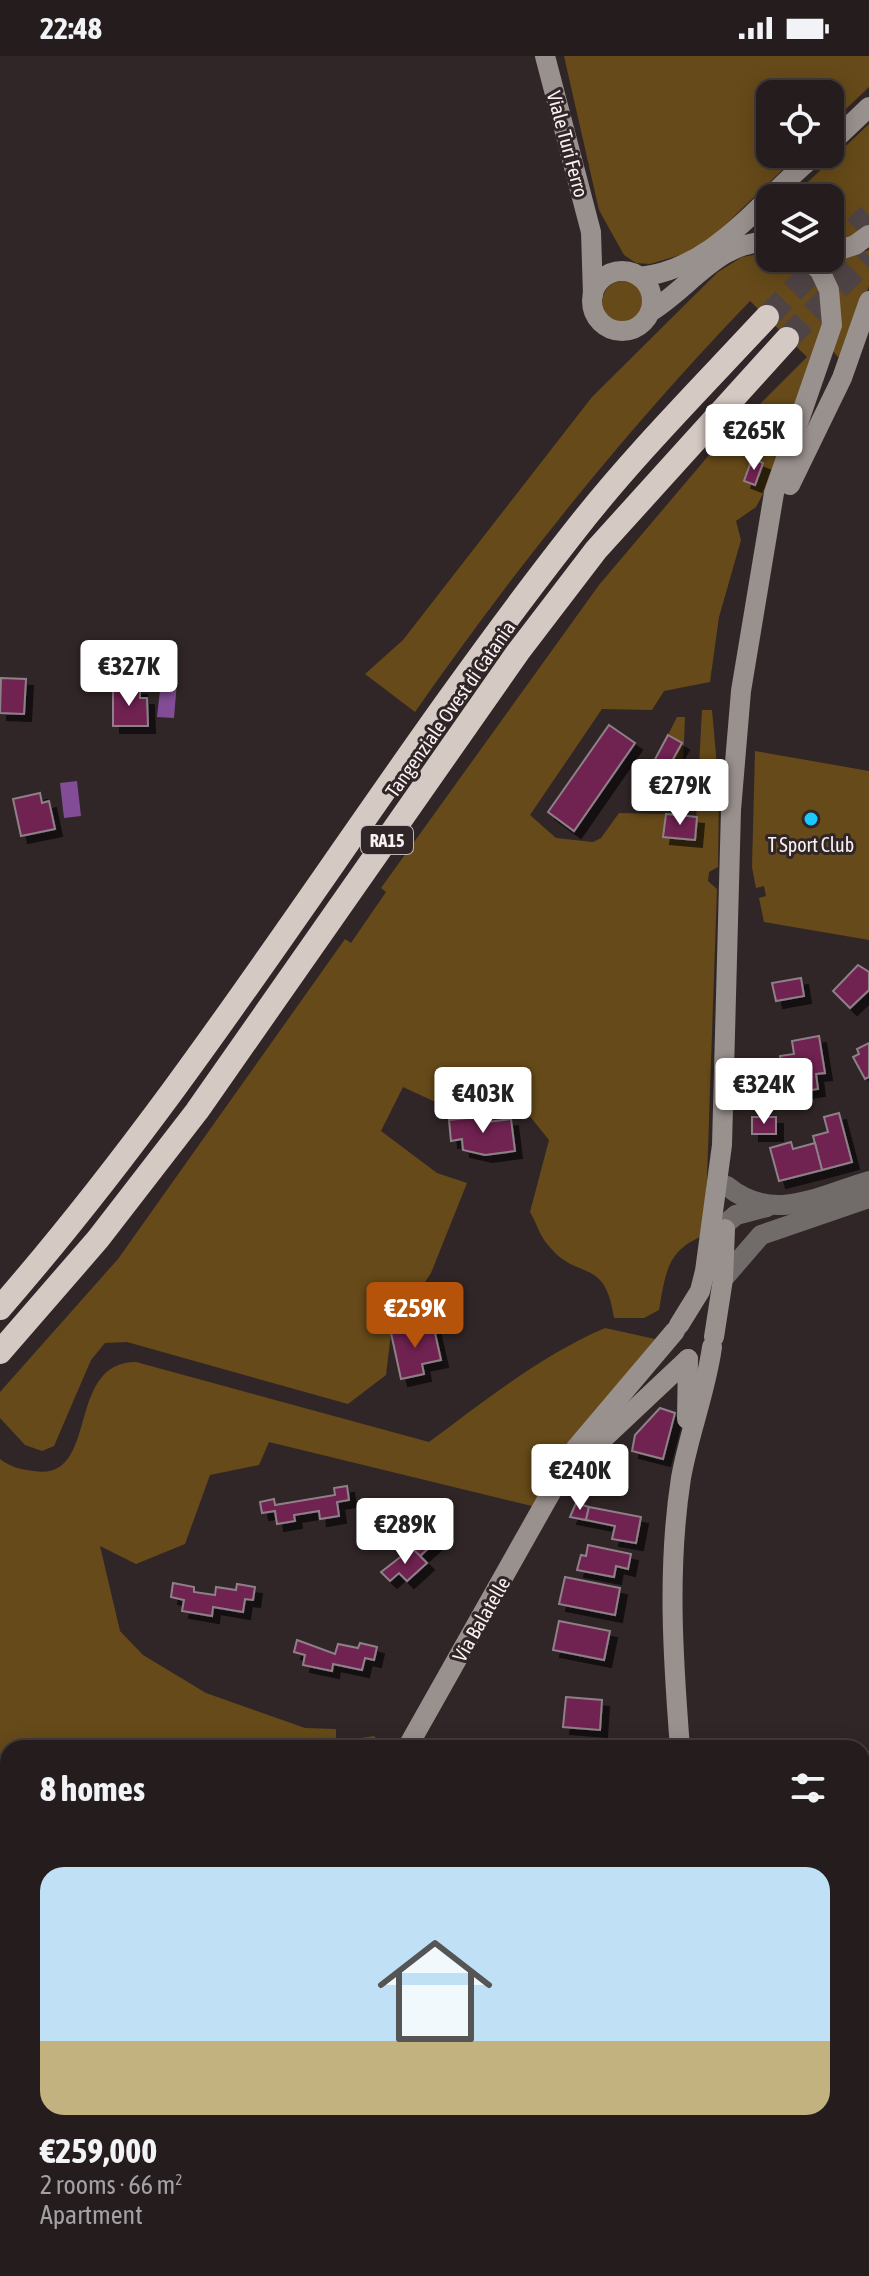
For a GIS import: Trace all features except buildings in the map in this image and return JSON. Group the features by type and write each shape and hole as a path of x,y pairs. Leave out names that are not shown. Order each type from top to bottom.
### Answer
{"highway":[{"name":"Tangenziale Ovest di Catania","path":"0,1308 78,1218 173,1094 496,634 574,531 663,427 767,317"},
{"name":"Tangenziale Ovest di Catania","path":"0,1352 98,1239 197,1111 518,652 596,550 787,339"}],"main road":[{"name":"Viale Turi Ferro","path":"545,56 591,232"},
{"path":"844,131 868,109"},
{"path":"593,295 605,277 685,266 708,254 803,168"},
{"path":"794,184 807,168"},
{"path":"591,232 613,262 651,291 650,312"},
{"path":"591,232 596,316 614,330 635,328 650,312 673,298 735,247 756,244"},
{"path":"844,249 869,235"},
{"path":"680,1740 672,1594 678,1506 686,1455 713,1342 723,1279 717,1221 736,729 774,493 832,325 829,290 820,272"},
{"path":"766,549 799,461 842,378 869,301"},
{"path":"555,1490 576,1448 677,1328 700,1291 727,1186 722,1145"},
{"path":"555,1490 594,1446 688,1359 704,1357 713,1342 711,1329 700,1320 692,1319 677,1328"},
{"path":"677,1328 675,1348 688,1359 686,1455"},
{"path":"662,1383 674,1383 688,1395"},
{"name":"Via Balatelle","path":"412,1740 555,1490"}],"street":[{"path":"717,1221 869,1181"},
{"path":"727,1186 751,1203 767,1207"},
{"path":"717,1221 738,1233 761,1235 869,1198"},
{"path":"723,1279 761,1235"}],"shaded area":[{"path":"564,56 869,56 869,87 844,111 844,80 756,80 756,168 784,168 768,184 756,184 756,195 700,249 650,264 636,263 624,255 599,210"},
{"path":"869,124 869,221 853,237 844,241 844,184 806,184 823,168 844,168 844,148"},
{"path":"869,250 869,286 845,353 838,357 833,351 826,272 844,272 844,257"},
{"path":"756,254 756,272 808,272 819,287 825,320 764,492 756,507 736,521 741,540 719,617 710,682 664,691 652,710 602,709 530,815 556,838 593,842 601,838 619,813 666,814 663,837 695,840 702,710 712,710 719,788 718,867 709,872 708,881 717,889 705,1235 683,1248 670,1264 659,1310 644,1318 614,1318 604,1285 597,1277 559,1256 545,1241 530,1212 549,1140 520,1104 480,1083 444,1106 403,1087 381,1131 437,1173 467,1183 431,1273 391,1333 386,1375 348,1404 127,1342 105,1343 91,1360 54,1446 42,1451 25,1445 0,1418 0,1392 118,1259 345,939 351,943 386,892 381,888 599,585 709,455 807,357 750,301 704,349 574,500 415,712 365,674 403,640 592,397 718,272 742,257"},
{"path":"623,281 638,287 644,302 638,317 623,323 608,317 602,302 608,287"},
{"path":"161,681 177,682 174,718 157,717"},
{"path":"677,717 685,717 682,792 675,798 651,796 654,791 650,789 657,778 664,778 682,743 668,735"},
{"name":"T Sport Club","path":"755,751 869,771 869,940 764,922 759,898 766,896 764,886 756,888 752,867"},
{"path":"77,781 81,816 64,818 60,783"},
{"path":"605,1328 655,1339 564,1452 532,1506 269,1442 259,1465 210,1475 185,1544 136,1564 100,1546 120,1631 143,1655 206,1693 305,1728 336,1729 336,1740 0,1740 0,1459 12,1466 34,1471 55,1469 68,1459 99,1381 114,1367 136,1362 429,1442 536,1365"},
{"path":"374,1736 378,1740 349,1740"}],"tunnel":[{"path":"844,240 869,215"},
{"path":"787,339 869,256"},
{"path":"767,317 812,272"}],"place":[{"name":"T Sport Club","path":"811,819"}]}
